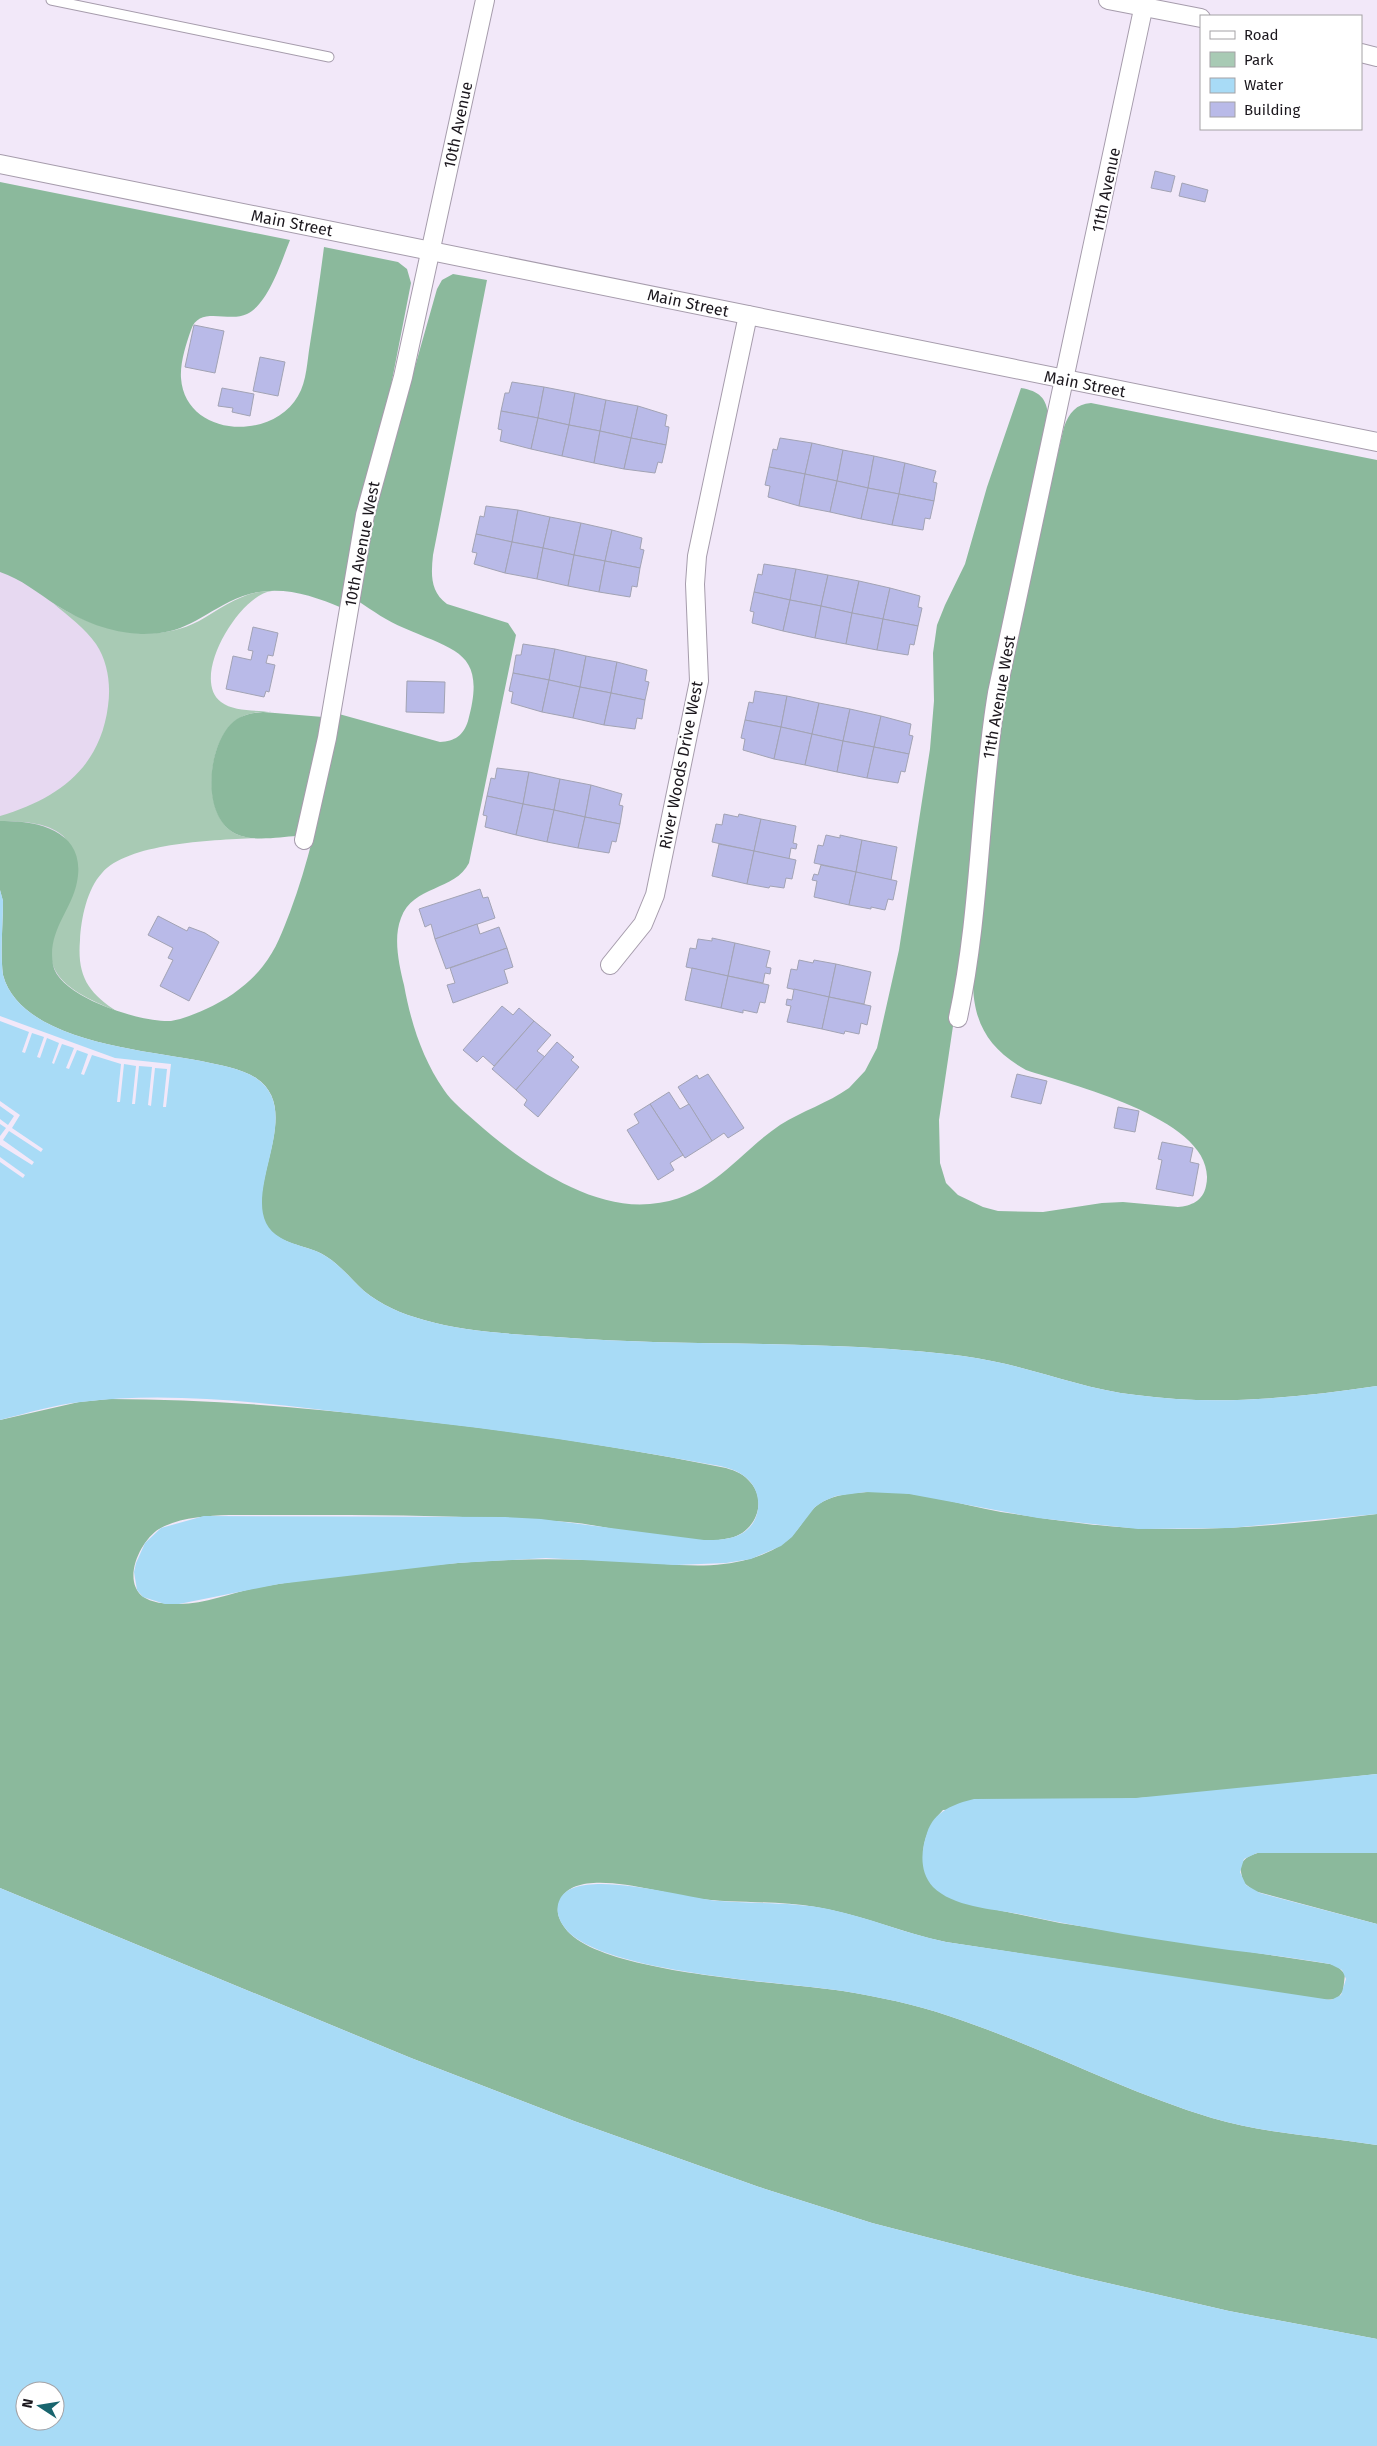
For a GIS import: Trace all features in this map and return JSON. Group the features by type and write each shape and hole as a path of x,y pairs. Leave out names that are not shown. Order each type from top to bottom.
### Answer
{"street":[{"name":"10th Avenue","path":"432,251 485,0"},
{"path":"1108,0 1145,3 1200,18"},
{"name":"11th Avenue","path":"1066,380 1145,3"},
{"path":"1362,53 1377,57"},
{"name":"Main Street","path":"0,164 1377,442"},
{"name":"10th Avenue West","path":"304,840 327,738 364,521 396,406 432,251"},
{"name":"River Woods Drive West","path":"610,965 643,924 655,896 698,681 700,660 695,584 698,556 748,315"},
{"name":"11th Avenue West","path":"958,1018 972,942 994,710 1066,380"}],"lane":[{"path":"51,0 329,57"}],"shaded area":[{"path":"0,529 147,558 51,1025 3,909 0,890"}],"green space":[{"path":"0,182 290,240 268,292 255,309 240,316 207,316 201,318 195,323 187,341 181,372 186,398 197,412 213,422 231,426 251,426 269,421 286,411 298,396 306,371 324,247 398,262 407,269 411,283 387,406 342,608 293,592 256,592 229,602 195,621 172,631 141,634 130,633 107,629 76,616 22,582 0,572"},
{"path":"453,274 487,280 433,555 433,582 437,594 447,604 508,623 516,635 469,863 463,872 454,879 424,893 407,907 401,918 397,934 399,960 410,1013 418,1040 436,1078 451,1099 493,1137 556,1180 579,1191 627,1204 650,1204 672,1200 690,1194 706,1185 780,1125 849,1088 865,1071 877,1048 899,950 930,749 934,701 933,653 937,625 965,564 987,487 1021,388 1033,391 1041,396 1046,404 1048,416 989,714 966,939 939,1120 940,1163 946,1183 958,1195 983,1207 998,1211 1043,1212 1102,1203 1123,1202 1178,1207 1196,1202 1206,1186 1204,1163 1190,1142 1167,1124 1138,1109 1075,1085 1026,1070 1001,1052 992,1042 984,1032 975,1007 973,976 999,716 1016,631 1064,427 1068,417 1077,407 1091,403 1377,460 1377,1386 1317,1394 1256,1399 1196,1400 1166,1398 1119,1393 1006,1364 977,1358 934,1353 807,1345 598,1340 489,1332 424,1320 400,1312 377,1301 342,1269 321,1253 293,1244 274,1234 264,1219 261,1201 274,1134 275,1112 270,1093 256,1078 243,1072 201,1061 118,1047 88,1039 59,1029 34,1015 14,997 3,975 2,966 3,901 0,890 0,821 30,823 45,827 57,832 68,840 75,851 78,865 77,882 53,942 53,965 59,977 70,988 103,1006 141,1018 171,1021 206,1009 238,991 268,960 282,933 306,863 319,814 339,714 440,742 458,737 464,730 473,698 473,681 470,667 463,657 452,649 380,616 358,601 375,508 437,289 442,280"},
{"path":"272,591 259,596 246,606 233,621 222,639 211,675 213,690 221,702 226,705 232,708 273,712 250,714 240,718 231,725 217,749 213,765 212,782 213,798 218,813 225,825 241,836 256,838 277,837 185,843 159,847 136,853 116,862 102,873 92,887 83,914 80,964 92,990 99,998 118,1012 74,990 55,970 51,957 52,943 56,930 77,878 76,861 66,839 49,827 24,822 0,821 0,816 40,801 72,778 85,764 96,747 103,728 108,706 109,690 108,674 103,658 96,644 87,633 54,604 88,621 106,627 125,632 162,633 181,629 199,621 252,593"},
{"path":"263,712 323,717 297,836 250,838 236,834 225,825 217,813 211,782 217,749 223,735 238,718"},
{"path":"109,1399 181,1400 289,1407 562,1439 733,1470 746,1477 756,1491 758,1499 756,1516 746,1530 730,1538 712,1541 671,1539 568,1522 483,1518 229,1515 193,1518 167,1525 152,1534 136,1560 134,1580 136,1589 142,1596 154,1602 168,1604 187,1604 260,1587 334,1576 479,1561 581,1560 702,1565 733,1563 763,1554 782,1544 793,1535 812,1510 826,1500 861,1492 918,1495 1040,1518 1116,1527 1153,1529 1265,1526 1377,1514 1377,1774 1187,1795 943,1810 928,1833 923,1850 924,1868 927,1877 956,1900 1060,1923 1330,1964 1337,1966 1345,1974 1343,1991 1337,1999 1324,2000 946,1942 849,1914 816,1907 786,1903 709,1900 622,1884 584,1884 570,1889 561,1899 558,1910 559,1917 565,1928 584,1944 614,1956 652,1966 694,1973 843,1991 910,2004 1015,2040 1145,2095 1212,2118 1253,2128 1377,2145 1377,2339 1229,2311 1077,2276 872,2223 759,2187 574,2121 411,2058 0,1888 0,1420 79,1402"},
{"path":"1267,1851 1377,1853 1377,1924 1254,1891 1243,1882 1240,1867 1244,1860 1250,1856"}],"water":[{"path":"0,890 3,901 3,975 14,997 34,1015 59,1029 88,1039 118,1047 201,1061 243,1072 256,1078 271,1094 276,1114 262,1206 267,1224 281,1238 327,1257 364,1291 392,1309 440,1324 506,1333 639,1342 807,1345 948,1354 1006,1364 1119,1393 1166,1398 1196,1400 1256,1399 1317,1394 1377,1386 1377,1514 1231,1528 1138,1529 1038,1518 909,1494 866,1492 836,1496 824,1501 815,1507 792,1537 781,1546 751,1559 726,1563 675,1565 546,1558 458,1563 279,1584 179,1604 165,1604 143,1597 137,1590 134,1572 145,1543 161,1528 204,1516 505,1517 541,1519 713,1540 732,1537 748,1529 754,1522 757,1514 758,1497 751,1482 740,1473 731,1469 625,1449 500,1431 228,1400 154,1398 81,1402 0,1420"},
{"path":"1377,1774 1377,1853 1257,1853 1244,1859 1240,1872 1246,1885 1260,1893 1377,1924 1377,2145 1253,2128 1212,2118 1145,2095 1015,2040 910,2004 843,1991 695,1973 614,1956 584,1943 565,1928 558,1914 560,1899 570,1889 588,1885 609,1884 634,1886 720,1901 788,1904 828,1909 946,1942 1331,2000 1341,1995 1346,1979 1342,1970 1330,1964 1123,1934 974,1906 951,1899 941,1894 928,1881 922,1861 923,1846 934,1819 952,1806 974,1799 1136,1798"},
{"path":"0,1888 411,2058 574,2121 759,2187 872,2223 1077,2276 1229,2311 1377,2339 1377,2446 0,2446"}],"pier":[{"path":"0,1016 115,1058 171,1064 166,1107 163,1107 167,1069 155,1068 151,1106 148,1105 152,1067 139,1066 135,1104 132,1104 136,1066 124,1064 120,1102 117,1102 121,1064 92,1055 84,1075 81,1074 88,1054 77,1050 69,1069 66,1068 74,1048 62,1044 54,1064 52,1063 59,1043 47,1038 40,1058 37,1057 44,1037 32,1033 25,1053 22,1052 29,1032 0,1021"},
{"path":"0,1101 20,1115 12,1128 43,1149 41,1152 9,1131 3,1140 34,1162 32,1165 0,1145 0,1136 6,1128 0,1124 0,1119 8,1125 14,1116 0,1106"},
{"path":"0,1157 25,1175 23,1178 0,1162"}],"building":[{"path":"1155,171 1175,176 1171,192 1151,188"},
{"path":"1182,183 1208,190 1205,202 1179,196"},
{"path":"194,325 224,331 215,373 185,367"},
{"path":"260,357 285,362 278,396 253,391"},
{"path":"512,382 544,387 538,418 501,411 505,393 509,393"},
{"path":"544,387 575,393 569,425 538,418"},
{"path":"222,388 254,394 250,416 232,412 233,408 218,406"},
{"path":"575,393 606,400 600,431 569,425"},
{"path":"606,400 638,406 631,438 600,431"},
{"path":"638,406 667,415 665,426 669,427 666,445 631,438"},
{"path":"501,411 538,418 531,449 500,441 502,430 498,429"},
{"path":"538,418 569,425 562,456 531,449"},
{"path":"569,425 600,431 594,463 562,456"},
{"path":"600,431 631,438 624,469 594,463"},
{"path":"631,438 666,445 662,463 658,462 655,473 624,469"},
{"path":"780,438 812,443 805,474 769,467 773,449 777,450"},
{"path":"812,443 843,450 837,481 805,474"},
{"path":"843,450 874,456 868,488 837,481"},
{"path":"874,456 905,463 899,494 868,488"},
{"path":"905,463 936,471 933,482 937,483 934,501 899,494"},
{"path":"769,467 805,474 799,506 768,497 770,486 765,485"},
{"path":"805,474 837,481 830,512 799,506"},
{"path":"837,481 868,488 861,519 830,512"},
{"path":"868,488 899,494 892,525 861,519"},
{"path":"899,494 934,501 930,519 925,518 923,530 892,525"},
{"path":"486,506 518,510 512,542 476,534 480,516 484,517"},
{"path":"518,510 550,517 543,548 512,542"},
{"path":"550,517 581,523 574,555 543,548"},
{"path":"581,523 612,530 605,561 574,555"},
{"path":"612,530 642,538 640,549 644,550 640,568 605,561"},
{"path":"476,534 512,542 505,573 474,564 477,553 472,552"},
{"path":"512,542 543,548 537,579 505,573"},
{"path":"543,548 574,555 568,586 537,579"},
{"path":"574,555 605,561 599,592 568,586"},
{"path":"605,561 640,568 637,587 632,586 630,597 599,592"},
{"path":"764,564 796,569 790,600 754,592 758,574 762,575"},
{"path":"796,569 828,575 821,606 790,600"},
{"path":"828,575 859,581 852,613 821,606"},
{"path":"859,581 890,588 883,619 852,613"},
{"path":"890,588 920,596 918,607 922,608 918,626 883,619"},
{"path":"754,592 790,600 783,631 752,623 754,612 750,611"},
{"path":"790,600 821,606 815,638 783,631"},
{"path":"821,606 852,613 846,644 815,638"},
{"path":"852,613 883,619 877,650 846,644"},
{"path":"883,619 918,626 914,645 910,644 908,655 877,650"},
{"path":"253,627 278,633 273,656 268,655 266,663 275,665 269,692 266,691 264,697 226,689 233,656 251,660 253,651 248,650"},
{"path":"523,644 555,649 549,680 513,673 516,655 521,655"},
{"path":"555,649 586,656 580,687 549,680"},
{"path":"586,656 617,662 611,693 580,687"},
{"path":"617,662 647,670 645,681 649,682 645,700 611,693"},
{"path":"513,673 549,680 542,712 511,703 513,692 509,691"},
{"path":"549,680 580,687 573,718 542,712"},
{"path":"407,681 445,682 444,713 406,712"},
{"path":"580,687 611,693 604,725 573,718"},
{"path":"755,691 787,696 781,727 745,720 749,702 753,703"},
{"path":"611,693 645,700 642,719 637,718 635,729 604,725"},
{"path":"787,696 819,703 812,734 781,727"},
{"path":"819,703 850,709 843,741 812,734"},
{"path":"850,709 881,716 874,747 843,741"},
{"path":"881,716 911,724 909,735 913,736 909,754 874,747"},
{"path":"745,720 781,727 774,759 743,750 745,739 741,738"},
{"path":"781,727 812,734 805,765 774,759"},
{"path":"812,734 843,741 837,772 805,765"},
{"path":"843,741 874,747 867,778 837,772"},
{"path":"874,747 909,754 905,772 901,771 898,783 867,778"},
{"path":"497,768 529,772 523,804 487,796 491,778 495,779"},
{"path":"529,772 560,779 554,810 523,804"},
{"path":"560,779 591,785 585,817 554,810"},
{"path":"591,785 622,794 619,805 623,806 620,824 585,817"},
{"path":"487,796 523,804 516,835 485,827 487,816 483,815"},
{"path":"523,804 554,810 547,842 516,835"},
{"path":"554,810 585,817 578,848 547,842"},
{"path":"724,814 738,817 739,814 761,819 754,851 712,842 716,824 722,825"},
{"path":"585,817 620,824 616,842 612,841 609,853 578,848"},
{"path":"761,819 796,826 793,843 797,844 796,849 791,848 789,859 754,851"},
{"path":"826,835 840,838 840,835 862,840 856,872 814,863 818,845 823,846"},
{"path":"862,840 897,847 891,880 856,872"},
{"path":"719,844 754,851 747,884 712,876"},
{"path":"754,851 796,860 792,879 786,878 784,888 770,886 769,888 747,884"},
{"path":"821,865 856,872 849,905 814,897 817,881 812,880 814,874 818,875"},
{"path":"856,872 897,881 893,900 888,899 885,910 849,905"},
{"path":"480,889 483,898 488,897 495,918 435,939 431,924 425,927 419,909"},
{"path":"158,916 187,931 189,927 205,933 219,942 189,1001 160,986 173,960 168,958 173,948 148,935"},
{"path":"477,924 480,934 499,927 507,948 446,969 435,939"},
{"path":"712,938 735,943 728,976 686,967 690,948 696,949 698,939 712,941"},
{"path":"735,943 770,951 766,967 771,968 770,974 765,973 763,983 728,976"},
{"path":"507,948 513,967 504,970 508,983 453,1003 447,985 455,983 450,968"},
{"path":"799,960 813,963 814,960 836,964 829,997 787,988 791,969 797,970"},
{"path":"836,964 871,972 864,1004 829,997"},
{"path":"692,968 728,976 721,1008 685,1000"},
{"path":"728,976 769,985 765,1003 760,1002 757,1013 743,1010 743,1013 721,1008"},
{"path":"794,989 829,997 822,1029 787,1022 791,1006 786,1005 787,999 792,1000"},
{"path":"829,997 871,1006 867,1025 861,1023 859,1034 845,1031 844,1034 822,1029"},
{"path":"502,1006 513,1015 519,1008 534,1021 494,1066 483,1056 477,1062 463,1050"},
{"path":"534,1021 551,1035 537,1051 545,1057 516,1090 492,1069"},
{"path":"557,1042 574,1057 571,1060 579,1067 538,1117 524,1105 527,1100 516,1090"},
{"path":"708,1074 744,1128 728,1138 724,1133 712,1141 678,1087 697,1075 699,1079"},
{"path":"1017,1074 1047,1081 1041,1104 1011,1097"},
{"path":"669,1092 680,1109 689,1104 712,1141 685,1158 650,1104"},
{"path":"650,1104 683,1155 670,1163 674,1170 658,1180 627,1130 639,1123 634,1114"},
{"path":"1118,1107 1139,1111 1135,1132 1114,1128"},
{"path":"1162,1142 1193,1148 1190,1162 1199,1164 1193,1196 1156,1189 1162,1160 1158,1159"}]}
